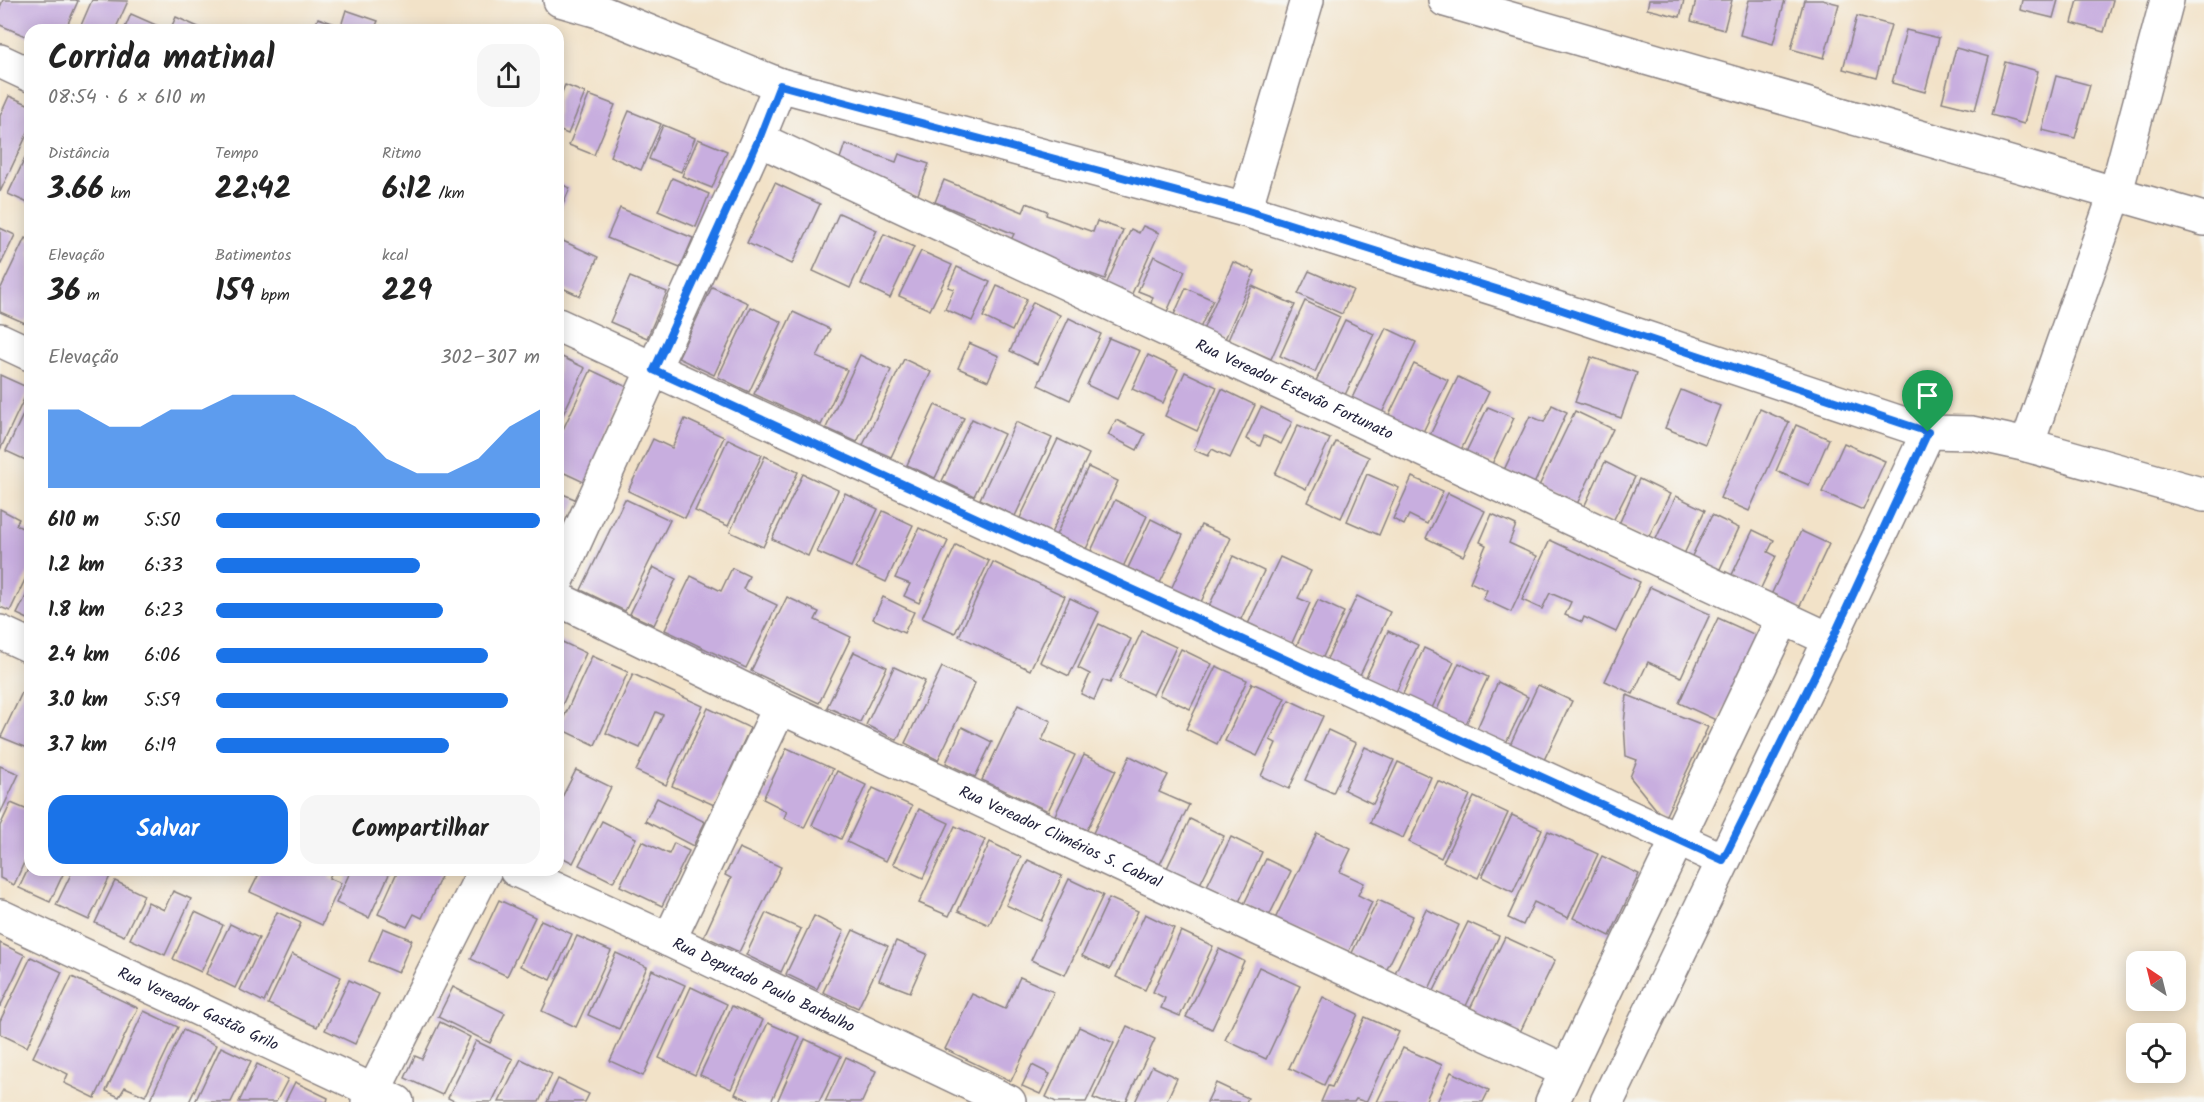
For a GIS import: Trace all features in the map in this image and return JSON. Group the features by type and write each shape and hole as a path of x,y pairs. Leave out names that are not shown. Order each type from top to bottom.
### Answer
{"street":[{"path":"560,0 600,6 780,85 1245,210 1559,309 1928,432 1972,433 2027,445 2204,495"},
{"path":"1245,210 1307,0"},
{"path":"1445,0 2204,219"},
{"path":"2027,445 2115,192 2167,0"},
{"path":"0,61 24,72"},
{"path":"564,566 759,139 780,85"},
{"name":"Rua Vereador Estevão Fortunato","path":"759,139 1832,640"},
{"path":"564,328 1723,860"},
{"path":"0,340 24,351"},
{"path":"1607,1102 1832,640 1928,432"},
{"name":"Rua Vereador Climérios S. Cabral","path":"564,602 780,707 1566,1071"},
{"path":"1552,1102 1783,618"},
{"path":"0,632 24,643"},
{"path":"669,940 780,707"},
{"path":"379,1098 482,876"},
{"name":"Rua Deputado Paulo Barbalho","path":"529,876 1009,1102"},
{"name":"Rua Vereador Gastão Grilo","path":"0,916 379,1098"}],"building":[{"path":"3,0 78,1 68,24 24,24 24,35 0,25 0,7"},
{"path":"92,0 128,1 118,24 82,24"},
{"path":"1649,0 1684,0 1680,17 1647,9"},
{"path":"1696,0 1732,0 1724,30 1691,21"},
{"path":"1749,0 1785,0 1773,44 1740,35"},
{"path":"1804,0 1822,0 1839,4 1824,58 1791,49"},
{"path":"2022,0 2058,0 2053,18 2020,10"},
{"path":"2078,0 2113,0 2104,32 2072,23"},
{"path":"346,10 378,21 377,24 342,24"},
{"path":"131,14 154,24 127,24"},
{"path":"1857,16 1891,25 1876,78 1843,69"},
{"path":"176,17 192,24 173,24"},
{"path":"318,18 335,24 316,24"},
{"path":"1906,30 1939,38 1925,92 1892,83"},
{"path":"1956,48 1989,57 1975,110 1942,102"},
{"path":"2005,62 2038,71 2024,124 1991,115"},
{"path":"2056,76 2090,85 2075,138 2042,130"},
{"path":"565,85 585,93 568,134 564,132"},
{"path":"589,95 615,105 594,155 569,145"},
{"path":"9,96 24,102 24,141 0,192 0,116"},
{"path":"629,111 661,124 641,170 610,156"},
{"path":"663,125 695,138 681,172 649,159"},
{"path":"698,139 727,151 712,188 682,176"},
{"path":"845,144 896,162 899,154 929,164 917,197 837,167"},
{"path":"24,161 24,201 8,194"},
{"path":"672,178 709,194 696,227 658,211"},
{"path":"944,180 1023,212 1027,203 1047,211 1046,215 1093,232 1097,221 1123,230 1105,279 1009,244 1014,234 935,202"},
{"path":"775,183 820,204 792,264 747,243"},
{"path":"564,186 570,188 564,202"},
{"path":"620,208 693,238 680,268 607,238"},
{"path":"839,213 877,230 850,288 813,271"},
{"path":"1143,226 1159,233 1130,298 1105,287 1131,229 1139,233"},
{"path":"0,228 15,235 0,266"},
{"path":"884,234 914,247 890,298 861,284"},
{"path":"24,240 24,323 0,312 0,290"},
{"path":"564,241 598,257 580,296 564,289"},
{"path":"921,251 952,265 930,310 899,296"},
{"path":"1154,256 1185,271 1166,314 1150,306 1153,297 1138,291"},
{"path":"1233,262 1255,271 1225,339 1203,330"},
{"path":"957,267 990,282 972,321 945,309 954,289 948,287"},
{"path":"1309,271 1353,290 1342,314 1298,294"},
{"path":"630,277 667,292 647,338 610,322"},
{"path":"997,286 1027,299 1012,331 983,317"},
{"path":"1252,286 1295,305 1271,359 1228,340"},
{"path":"712,287 748,303 714,375 678,358"},
{"path":"1186,288 1213,300 1200,328 1173,317"},
{"path":"1305,301 1340,317 1315,372 1280,356"},
{"path":"1033,302 1060,315 1037,364 1010,351"},
{"path":"751,307 782,322 749,392 718,377"},
{"path":"793,312 830,329 817,357 847,370 821,425 754,394"},
{"path":"1069,318 1101,334 1070,400 1038,385"},
{"path":"1345,320 1374,334 1345,395 1316,381"},
{"path":"1386,328 1416,342 1382,413 1352,398"},
{"path":"1109,338 1140,351 1117,399 1087,385"},
{"path":"969,343 999,356 988,381 958,368"},
{"path":"860,355 891,370 857,442 826,428"},
{"path":"1148,355 1178,369 1163,403 1132,389"},
{"path":"1591,357 1637,373 1621,418 1575,402"},
{"path":"564,358 585,368 564,412"},
{"path":"904,359 931,372 891,457 863,445"},
{"path":"1414,364 1448,380 1423,432 1389,415"},
{"path":"591,370 627,387 601,443 608,447 590,485 564,473 564,427"},
{"path":"1185,372 1217,387 1197,431 1165,416"},
{"path":"0,375 24,386 24,399 0,450"},
{"path":"1458,377 1489,392 1461,450 1430,435"},
{"path":"1222,389 1255,405 1230,458 1212,449 1208,456 1194,450"},
{"path":"1681,390 1720,406 1705,444 1665,428"},
{"path":"935,405 964,418 935,478 907,465"},
{"path":"1552,405 1567,412 1534,484 1504,470 1530,416 1544,422"},
{"path":"1261,407 1292,422 1281,444 1264,436 1260,446 1246,439"},
{"path":"1488,407 1514,418 1492,464 1466,452"},
{"path":"1760,409 1789,422 1749,511 1720,498"},
{"path":"1575,411 1613,429 1577,504 1539,486"},
{"path":"24,413 24,459 6,451"},
{"path":"685,419 724,437 685,518 628,491 653,439 672,448"},
{"path":"972,419 1004,434 974,496 942,481"},
{"path":"1116,420 1145,434 1137,450 1108,435"},
{"path":"1016,422 1052,438 1015,516 980,499"},
{"path":"1298,425 1330,439 1306,489 1275,474"},
{"path":"1796,425 1829,439 1809,485 1776,471"},
{"path":"728,439 762,455 728,526 695,511"},
{"path":"1058,439 1089,454 1051,533 1020,518"},
{"path":"1336,442 1369,457 1341,518 1308,502"},
{"path":"1844,443 1885,461 1863,510 1822,492"},
{"path":"765,456 798,472 763,547 730,532"},
{"path":"1605,462 1635,477 1613,521 1584,507"},
{"path":"1088,467 1118,481 1086,549 1056,535"},
{"path":"803,474 838,490 808,556 772,539"},
{"path":"1367,474 1399,488 1379,535 1347,521"},
{"path":"1412,477 1443,491 1427,524 1409,515 1404,525 1393,519"},
{"path":"1639,479 1670,494 1648,538 1619,524"},
{"path":"845,493 878,509 851,567 817,552"},
{"path":"1448,493 1485,511 1463,556 1426,538"},
{"path":"564,495 577,500 564,528"},
{"path":"1676,496 1705,510 1684,554 1655,541"},
{"path":"625,499 670,520 625,611 581,590"},
{"path":"1115,500 1147,516 1123,567 1091,551"},
{"path":"0,509 19,519 16,525 24,529 24,582 10,611 0,607"},
{"path":"883,511 913,525 886,582 856,568"},
{"path":"1492,514 1516,525 1509,543 1537,556 1511,612 1483,599 1487,590 1470,582 1486,545 1480,542"},
{"path":"1712,515 1739,528 1719,571 1691,558"},
{"path":"1151,519 1183,535 1160,583 1128,568"},
{"path":"1201,525 1231,538 1201,602 1171,589"},
{"path":"919,528 948,541 919,603 904,596 910,584 895,578"},
{"path":"1753,530 1774,540 1768,552 1776,556 1760,590 1731,577"},
{"path":"1801,531 1829,544 1799,608 1771,595"},
{"path":"1550,540 1640,582 1616,632 1584,617 1582,622 1565,615 1571,602 1550,593 1542,609 1522,600"},
{"path":"956,545 989,561 955,633 922,618"},
{"path":"1233,556 1264,571 1240,621 1209,606"},
{"path":"1280,557 1311,571 1298,598 1310,603 1291,645 1248,624"},
{"path":"993,562 1065,596 1030,670 959,636"},
{"path":"653,567 676,579 654,625 630,614"},
{"path":"732,568 749,576 743,589 777,605 746,668 665,630 691,576 721,591"},
{"path":"1650,587 1710,614 1681,677 1648,662 1633,694 1605,681"},
{"path":"1357,596 1390,612 1359,677 1326,661"},
{"path":"787,597 819,612 815,620 851,637 819,703 751,671"},
{"path":"883,597 914,612 904,633 873,619"},
{"path":"1070,598 1099,612 1069,676 1040,662"},
{"path":"24,600 24,617 17,614"},
{"path":"1318,600 1344,612 1322,659 1296,647"},
{"path":"1718,618 1758,636 1718,721 1679,703"},
{"path":"1099,624 1131,639 1110,683 1103,680 1094,700 1081,694 1090,674 1078,668"},
{"path":"1142,631 1176,647 1153,695 1119,679"},
{"path":"1388,631 1418,645 1395,694 1365,679"},
{"path":"564,643 586,653 564,701"},
{"path":"1424,648 1454,662 1431,710 1402,696"},
{"path":"1181,649 1212,664 1190,709 1159,695"},
{"path":"854,652 887,667 860,722 827,707"},
{"path":"592,656 628,672 595,745 564,730 564,717"},
{"path":"1459,663 1488,677 1465,726 1436,712"},
{"path":"1216,666 1247,680 1217,744 1186,729"},
{"path":"894,667 925,681 897,740 866,725"},
{"path":"942,667 975,683 938,760 905,743"},
{"path":"633,674 703,706 666,785 636,771 663,715 656,712 640,748 606,733"},
{"path":"1498,682 1528,697 1505,745 1476,731"},
{"path":"1252,683 1285,698 1257,756 1225,741"},
{"path":"1538,685 1572,701 1543,762 1509,747"},
{"path":"24,688 24,747 1,737"},
{"path":"1627,695 1708,727 1664,819 1630,777 1637,760 1626,756 1624,724"},
{"path":"1289,700 1323,716 1289,789 1261,776 1276,743 1270,740"},
{"path":"1018,705 1051,721 1042,740 1075,755 1048,811 982,780"},
{"path":"708,708 750,728 714,805 672,786"},
{"path":"962,727 992,742 975,777 946,763"},
{"path":"1328,730 1356,743 1333,793 1305,780"},
{"path":"1365,747 1394,760 1373,804 1344,790"},
{"path":"787,748 833,769 804,828 784,818 787,811 763,799"},
{"path":"1084,755 1116,770 1087,830 1055,815"},
{"path":"1130,756 1168,775 1159,792 1189,805 1160,864 1093,833"},
{"path":"1398,762 1431,777 1403,838 1370,823"},
{"path":"0,766 19,774 0,814"},
{"path":"576,770 611,787 573,863 564,858 564,793"},
{"path":"837,771 866,785 841,839 812,825"},
{"path":"1438,781 1470,795 1441,858 1409,842"},
{"path":"873,788 912,806 886,861 847,842"},
{"path":"1474,797 1508,813 1478,878 1443,862"},
{"path":"657,798 705,822 693,846 645,821"},
{"path":"11,803 24,808 24,862 14,885 0,878 0,826"},
{"path":"919,809 949,823 923,878 893,864"},
{"path":"1512,815 1542,829 1513,892 1482,877"},
{"path":"1190,819 1224,836 1200,884 1167,868"},
{"path":"602,821 636,838 613,882 579,865"},
{"path":"955,826 985,840 949,916 919,903"},
{"path":"1548,831 1598,854 1568,918 1534,902 1523,925 1508,918"},
{"path":"1317,833 1351,849 1340,872 1364,883 1358,895 1372,902 1348,953 1275,919"},
{"path":"1231,837 1262,852 1239,902 1207,886"},
{"path":"642,841 669,854 674,843 689,851 662,906 620,886"},
{"path":"990,842 1021,857 989,925 958,911"},
{"path":"739,848 781,867 739,952 704,936 731,878 725,875"},
{"path":"1602,856 1639,874 1610,936 1573,918"},
{"path":"1266,859 1291,871 1269,916 1244,904"},
{"path":"1028,860 1062,876 1041,921 1006,905"},
{"path":"25,876 62,876 50,902 19,888"},
{"path":"70,876 110,876 89,920 56,905"},
{"path":"258,876 330,876 329,878 341,883 322,925 250,892"},
{"path":"348,876 388,876 369,918 336,903"},
{"path":"395,876 441,876 422,918 414,914 407,927 378,914"},
{"path":"1069,879 1103,895 1065,975 1031,960"},
{"path":"115,881 144,895 124,936 95,923"},
{"path":"173,891 191,899 165,955 130,939 148,902 164,910"},
{"path":"1109,898 1138,911 1110,969 1082,956"},
{"path":"499,900 535,917 507,976 471,959"},
{"path":"1378,900 1413,916 1386,971 1351,955"},
{"path":"1426,909 1459,925 1428,991 1394,975"},
{"path":"195,912 223,925 201,972 173,959"},
{"path":"277,912 301,923 264,1002 240,990"},
{"path":"766,913 801,929 781,972 746,955"},
{"path":"1145,914 1174,928 1145,990 1116,977"},
{"path":"814,916 844,931 817,989 786,974"},
{"path":"541,920 572,934 551,980 520,966"},
{"path":"1468,922 1499,936 1465,1008 1433,993"},
{"path":"230,924 259,938 235,988 206,974"},
{"path":"383,928 412,940 398,973 369,961"},
{"path":"853,930 888,946 858,1008 823,992"},
{"path":"1181,931 1213,946 1180,1016 1161,1008 1165,998 1153,992"},
{"path":"577,936 611,951 576,1027 542,1011"},
{"path":"1505,937 1555,960 1519,1034 1469,1011"},
{"path":"896,941 927,954 910,992 879,980"},
{"path":"0,943 25,955 0,1007"},
{"path":"1219,949 1244,961 1212,1029 1186,1017"},
{"path":"616,953 647,967 619,1029 588,1015"},
{"path":"292,954 341,977 317,1027 268,1004"},
{"path":"31,957 62,972 27,1047 0,1034 0,1021"},
{"path":"1259,967 1300,986 1266,1059 1225,1040"},
{"path":"652,970 685,985 643,1076 610,1061"},
{"path":"72,977 138,1008 95,1098 64,1083 68,1074 33,1057"},
{"path":"1020,977 1054,992 1011,1081 945,1049 972,994 1005,1009"},
{"path":"349,980 379,994 355,1044 325,1030"},
{"path":"453,987 505,1013 490,1043 438,1017"},
{"path":"691,987 727,1004 695,1075 659,1058"},
{"path":"1323,997 1358,1014 1324,1085 1289,1068"},
{"path":"732,1006 763,1020 731,1089 700,1075"},
{"path":"144,1011 178,1027 145,1096 125,1087 119,1097 106,1091"},
{"path":"1365,1017 1399,1032 1366,1102 1356,1099 1354,1102 1321,1102 1328,1086 1332,1087"},
{"path":"440,1022 470,1037 442,1095 405,1078 415,1056 422,1059"},
{"path":"768,1023 800,1037 771,1102 753,1102 735,1094"},
{"path":"1127,1026 1155,1039 1126,1102 1103,1102 1093,1098"},
{"path":"1079,1027 1114,1043 1086,1102 1056,1102 1046,1097"},
{"path":"183,1030 216,1045 189,1102 149,1102"},
{"path":"805,1039 841,1056 819,1102 777,1102"},
{"path":"476,1041 513,1059 492,1102 456,1102 448,1098"},
{"path":"221,1047 251,1061 231,1102 195,1102"},
{"path":"1403,1048 1442,1065 1425,1102 1377,1102"},
{"path":"846,1057 876,1071 862,1102 825,1102"},
{"path":"521,1059 552,1074 539,1102 499,1102"},
{"path":"257,1064 288,1079 276,1102 239,1102"},
{"path":"1032,1065 1050,1074 1040,1094 1022,1086"},
{"path":"1152,1066 1177,1078 1166,1102 1135,1102"},
{"path":"1451,1072 1489,1090 1483,1102 1437,1102"},
{"path":"558,1079 589,1094 585,1102 547,1102"},
{"path":"295,1082 328,1098 327,1102 285,1102"},
{"path":"1216,1083 1248,1098 1246,1102 1207,1102"}],"route":[{"path":"780,85 1245,210 1559,309 1928,432 1832,640 1723,860 654,370 759,139 780,85"}]}
